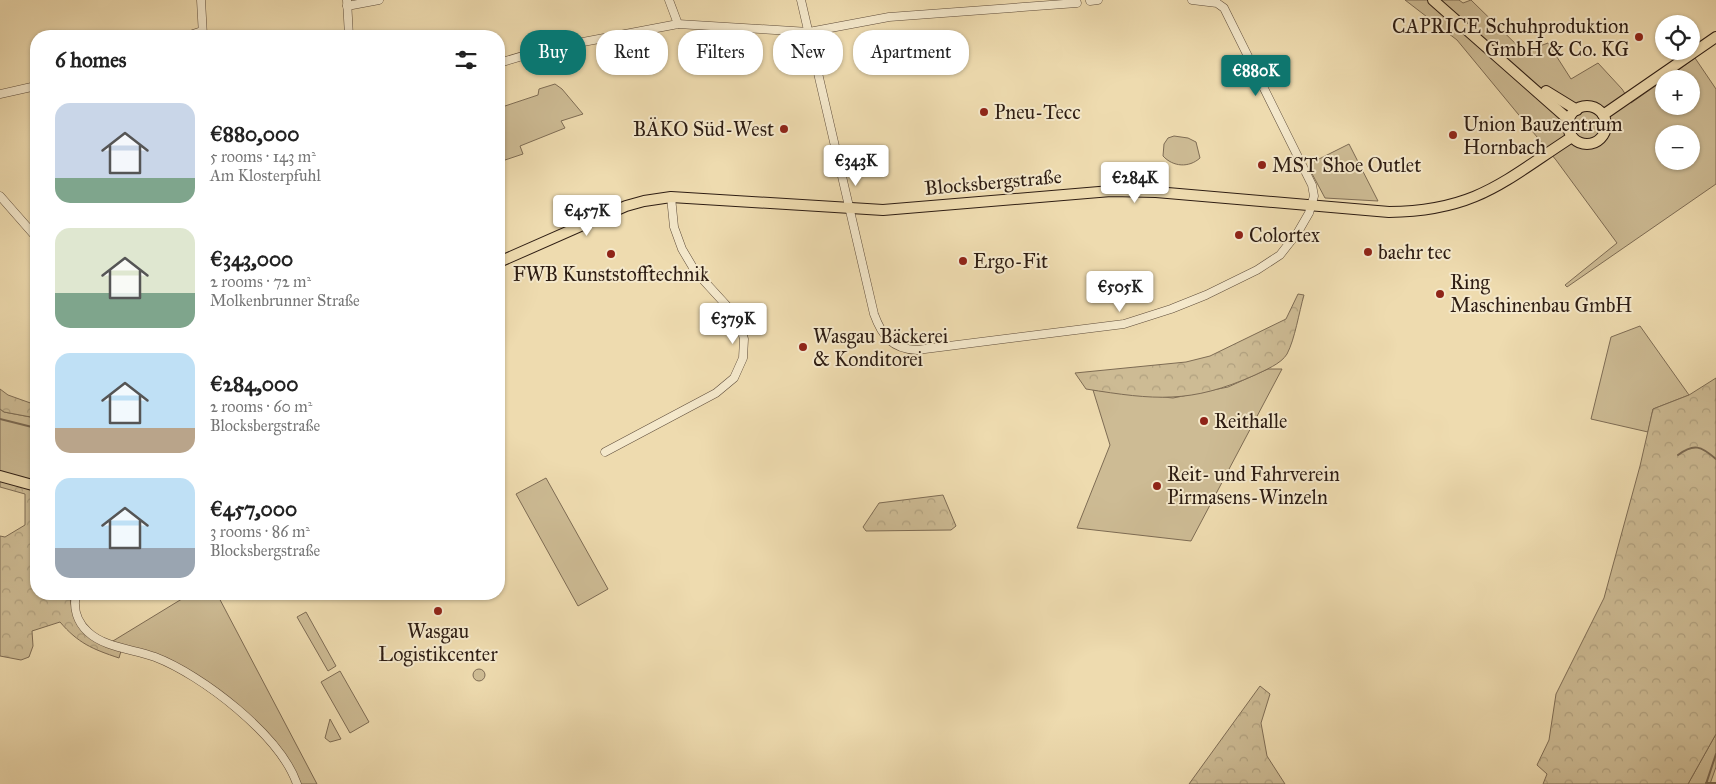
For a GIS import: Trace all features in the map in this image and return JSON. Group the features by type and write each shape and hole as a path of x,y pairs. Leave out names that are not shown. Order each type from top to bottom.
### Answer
{"main road":[{"path":"1433,0 1569,120"},
{"path":"1603,115 1716,36"},
{"path":"1502,61 1576,110"},
{"path":"1591,107 1603,115 1606,127 1601,138 1590,144 1583,144 1572,137 1568,126 1569,120 1576,110 1591,107"},
{"name":"Blocksbergstraße","path":"505,259 626,206 671,197 850,210 908,208 1111,190 1156,192 1389,212 1425,211 1455,205 1485,194 1572,137"},
{"path":"0,476 30,484"}],"street":[{"path":"201,0 202,30"},
{"path":"348,30 347,3 379,0"},
{"path":"669,0 678,24"},
{"path":"801,0 808,30"},
{"path":"819,75 874,314 880,331 892,344 899,348 917,350 1124,324 1171,309 1230,284 1280,255 1298,232 1312,206 1314,196 1312,186 1224,8 1217,3 1192,0"},
{"path":"820,30 889,17 1077,3"},
{"path":"505,61 556,47 678,24 776,30"},
{"path":"0,94 30,87"},
{"path":"0,196 30,231"},
{"path":"605,452 716,393 734,378 743,358 744,339 738,318 695,271 682,249 674,227 671,197"},
{"path":"75,600 78,619 89,633 108,644 170,664 224,699 256,725 278,750 297,784"}],"green space":[{"path":"1405,0 1459,0 1463,3 1471,0 1524,52 1548,43 1571,79 1598,63 1622,89 1631,103 1655,86 1655,115 1700,115 1700,70 1678,70 1692,60 1696,60 1716,89 1716,184 1567,287 1565,285 1617,243 1556,160 1457,40"},
{"path":"555,84 562,89 583,114 561,121 565,128 520,146 523,154 505,160 505,106 538,95 539,89"},
{"path":"1174,136 1188,138 1196,142 1200,158 1186,165 1176,164 1167,160 1163,156 1164,144 1168,138"},
{"path":"1349,144 1378,201 1325,198 1309,168 1311,163"},
{"path":"1298,294 1304,295 1295,333 1287,354 1281,361 1272,366 1232,384 1191,395 1172,397 1132,396 1086,389 1075,373 1186,362 1210,356 1286,319"},
{"path":"1640,326 1689,395 1653,409 1648,432 1591,419 1611,337"},
{"name":"Reit- und Fahrverein Pirmasens-Winzeln","path":"1268,369 1282,369 1191,541 1077,528 1110,445 1093,390 1173,398 1228,387"},
{"path":"1716,378 1716,734 1688,784 1543,784 1547,774 1537,765 1549,740 1556,694 1604,598 1640,466 1653,409 1689,395"},
{"path":"0,389 8,395 30,403 30,417 4,412 0,409"},
{"path":"0,409 4,412 30,417 30,480 0,471"},
{"path":"0,471 30,480 30,600 71,600 79,626 91,638 121,651 119,658 101,652 79,640 60,622 32,631 33,646 29,657 21,660 0,656 0,536 5,537 25,525 25,494 0,487"},
{"path":"546,478 608,589 578,606 516,494"},
{"path":"943,495 956,526 951,530 866,531 863,527 879,503"},
{"path":"180,600 220,600 317,784 297,784 256,725 170,664 108,644"},
{"path":"306,612 336,666 328,671 297,617"},
{"path":"479,669 485,675 479,681 473,675"},
{"path":"340,671 369,722 350,733 321,682"},
{"path":"1260,686 1270,694 1261,723 1267,756 1285,784 1189,784"},
{"path":"330,719 341,739 330,742 325,738"},
{"path":"1716,734 1716,767 1710,784 1688,784"}],"waterway":[{"path":"0,419 30,426"},
{"path":"1678,455 1689,449 1697,448 1706,451 1716,459"},
{"path":"1706,784 1716,754"},
{"path":"1706,783 1716,783"}],"place":[{"name":"CAPRICE Schuhproduktion GmbH & Co. KG","path":"1639,37"},
{"name":"Pneu-Tecc","path":"984,112"},
{"name":"BÄKO Süd-West","path":"784,129"},
{"name":"Union Bauzentrum Hornbach","path":"1453,135"},
{"name":"MST Shoe Outlet","path":"1262,165"},
{"name":"Colortex","path":"1239,235"},
{"name":"baehr tec","path":"1368,252"},
{"name":"FWB Kunststofftechnik","path":"611,254"},
{"name":"Ergo-Fit","path":"963,261"},
{"name":"Ring Maschinenbau GmbH","path":"1440,294"},
{"name":"Wasgau Bäckerei & Konditorei","path":"803,347"},
{"name":"Reithalle","path":"1204,421"},
{"name":"Reit- und Fahrverein Pirmasens-Winzeln","path":"1157,486"},
{"name":"Wasgau Logistikcenter","path":"438,611"}]}
